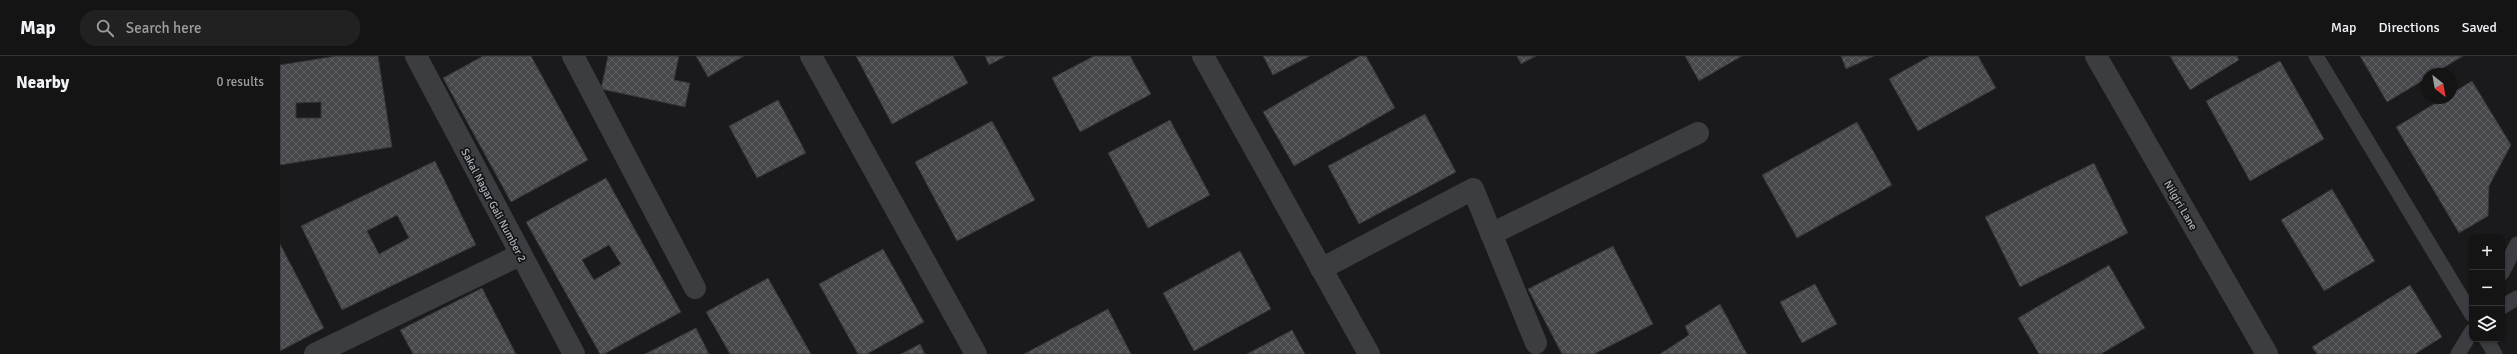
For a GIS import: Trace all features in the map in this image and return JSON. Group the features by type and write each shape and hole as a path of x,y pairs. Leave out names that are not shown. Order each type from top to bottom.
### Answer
{"street":[{"name":"Sakal Nagar Gali Number 2","path":"416,56 520,255 574,354"},
{"path":"573,56 695,288"},
{"path":"811,56 976,354"},
{"path":"1203,56 1369,354"},
{"name":"Nilgiri Lane","path":"2096,56 2267,354"},
{"path":"1491,234 1698,133"},
{"path":"1321,269 1473,189 1536,343"},
{"path":"315,354 520,255"}],"lane":[{"path":"2316,56 2469,310"},
{"path":"2504,270 2517,244"},
{"path":"2504,306 2517,298"},
{"path":"2458,354 2469,336"},
{"path":"2488,342 2495,354"}],"building":[{"path":"336,56 378,56 392,147 280,165 280,65","holes":["321,102 321,118 296,118 296,103"]},
{"path":"483,56 531,56 588,160 511,202 443,78"},
{"path":"608,56 679,56 674,80 690,83 685,107 601,89"},
{"path":"696,56 744,56 708,77"},
{"path":"856,56 953,56 968,83 892,124"},
{"path":"985,56 1006,56 989,65"},
{"path":"1094,56 1130,56 1151,94 1080,132 1052,78"},
{"path":"1263,56 1310,56 1273,75"},
{"path":"1360,56 1366,56 1395,108 1294,166 1263,112"},
{"path":"1517,56 1536,56 1521,64"},
{"path":"1685,56 1742,56 1699,81"},
{"path":"1841,56 1874,56 1846,69"},
{"path":"1930,56 1978,56 1996,88 1918,131 1889,79"},
{"path":"2170,56 2237,56 2239,60 2190,90"},
{"path":"2360,56 2463,56 2443,68 2421,68 2421,82 2387,102"},
{"path":"2280,61 2324,139 2250,181 2206,101"},
{"path":"2472,81 2511,145 2489,186 2488,216 2459,233 2396,127 2434,104 2457,104 2457,90"},
{"path":"778,100 806,153 757,178 729,126"},
{"path":"1425,114 1456,172 1359,224 1328,166"},
{"path":"1170,120 1210,195 1148,228 1108,153"},
{"path":"992,121 1035,200 957,241 915,162"},
{"path":"1857,122 1892,185 1797,238 1762,175"},
{"path":"435,161 476,245 342,310 301,226","holes":["397,215 409,238 379,254 367,231"]},
{"path":"2094,163 2128,233 2020,287 1985,217"},
{"path":"606,178 681,312 604,354 600,354 526,222","holes":["609,245 621,264 594,280 582,260"]},
{"path":"2332,189 2375,261 2324,291 2281,220"},
{"path":"280,244 324,328 280,351"},
{"path":"1613,246 1653,324 1594,354 1562,354 1528,289"},
{"path":"883,249 924,322 867,354 858,354 819,284"},
{"path":"1240,251 1271,309 1194,351 1163,293"},
{"path":"2109,265 2145,328 2101,354 2039,354 2018,318"},
{"path":"768,278 811,354 730,354 706,312"},
{"path":"1815,284 1837,324 1802,343 1780,302"},
{"path":"2410,285 2442,337 2415,354 2317,354 2312,347"},
{"path":"482,288 516,354 413,354 400,330"},
{"path":"1720,304 1747,354 1660,354 1689,335 1685,326"},
{"path":"1108,309 1131,354 1024,354"},
{"path":"696,328 709,354 645,354"},
{"path":"1292,330 1305,354 1247,354"},
{"path":"920,344 925,354 901,354"}]}
